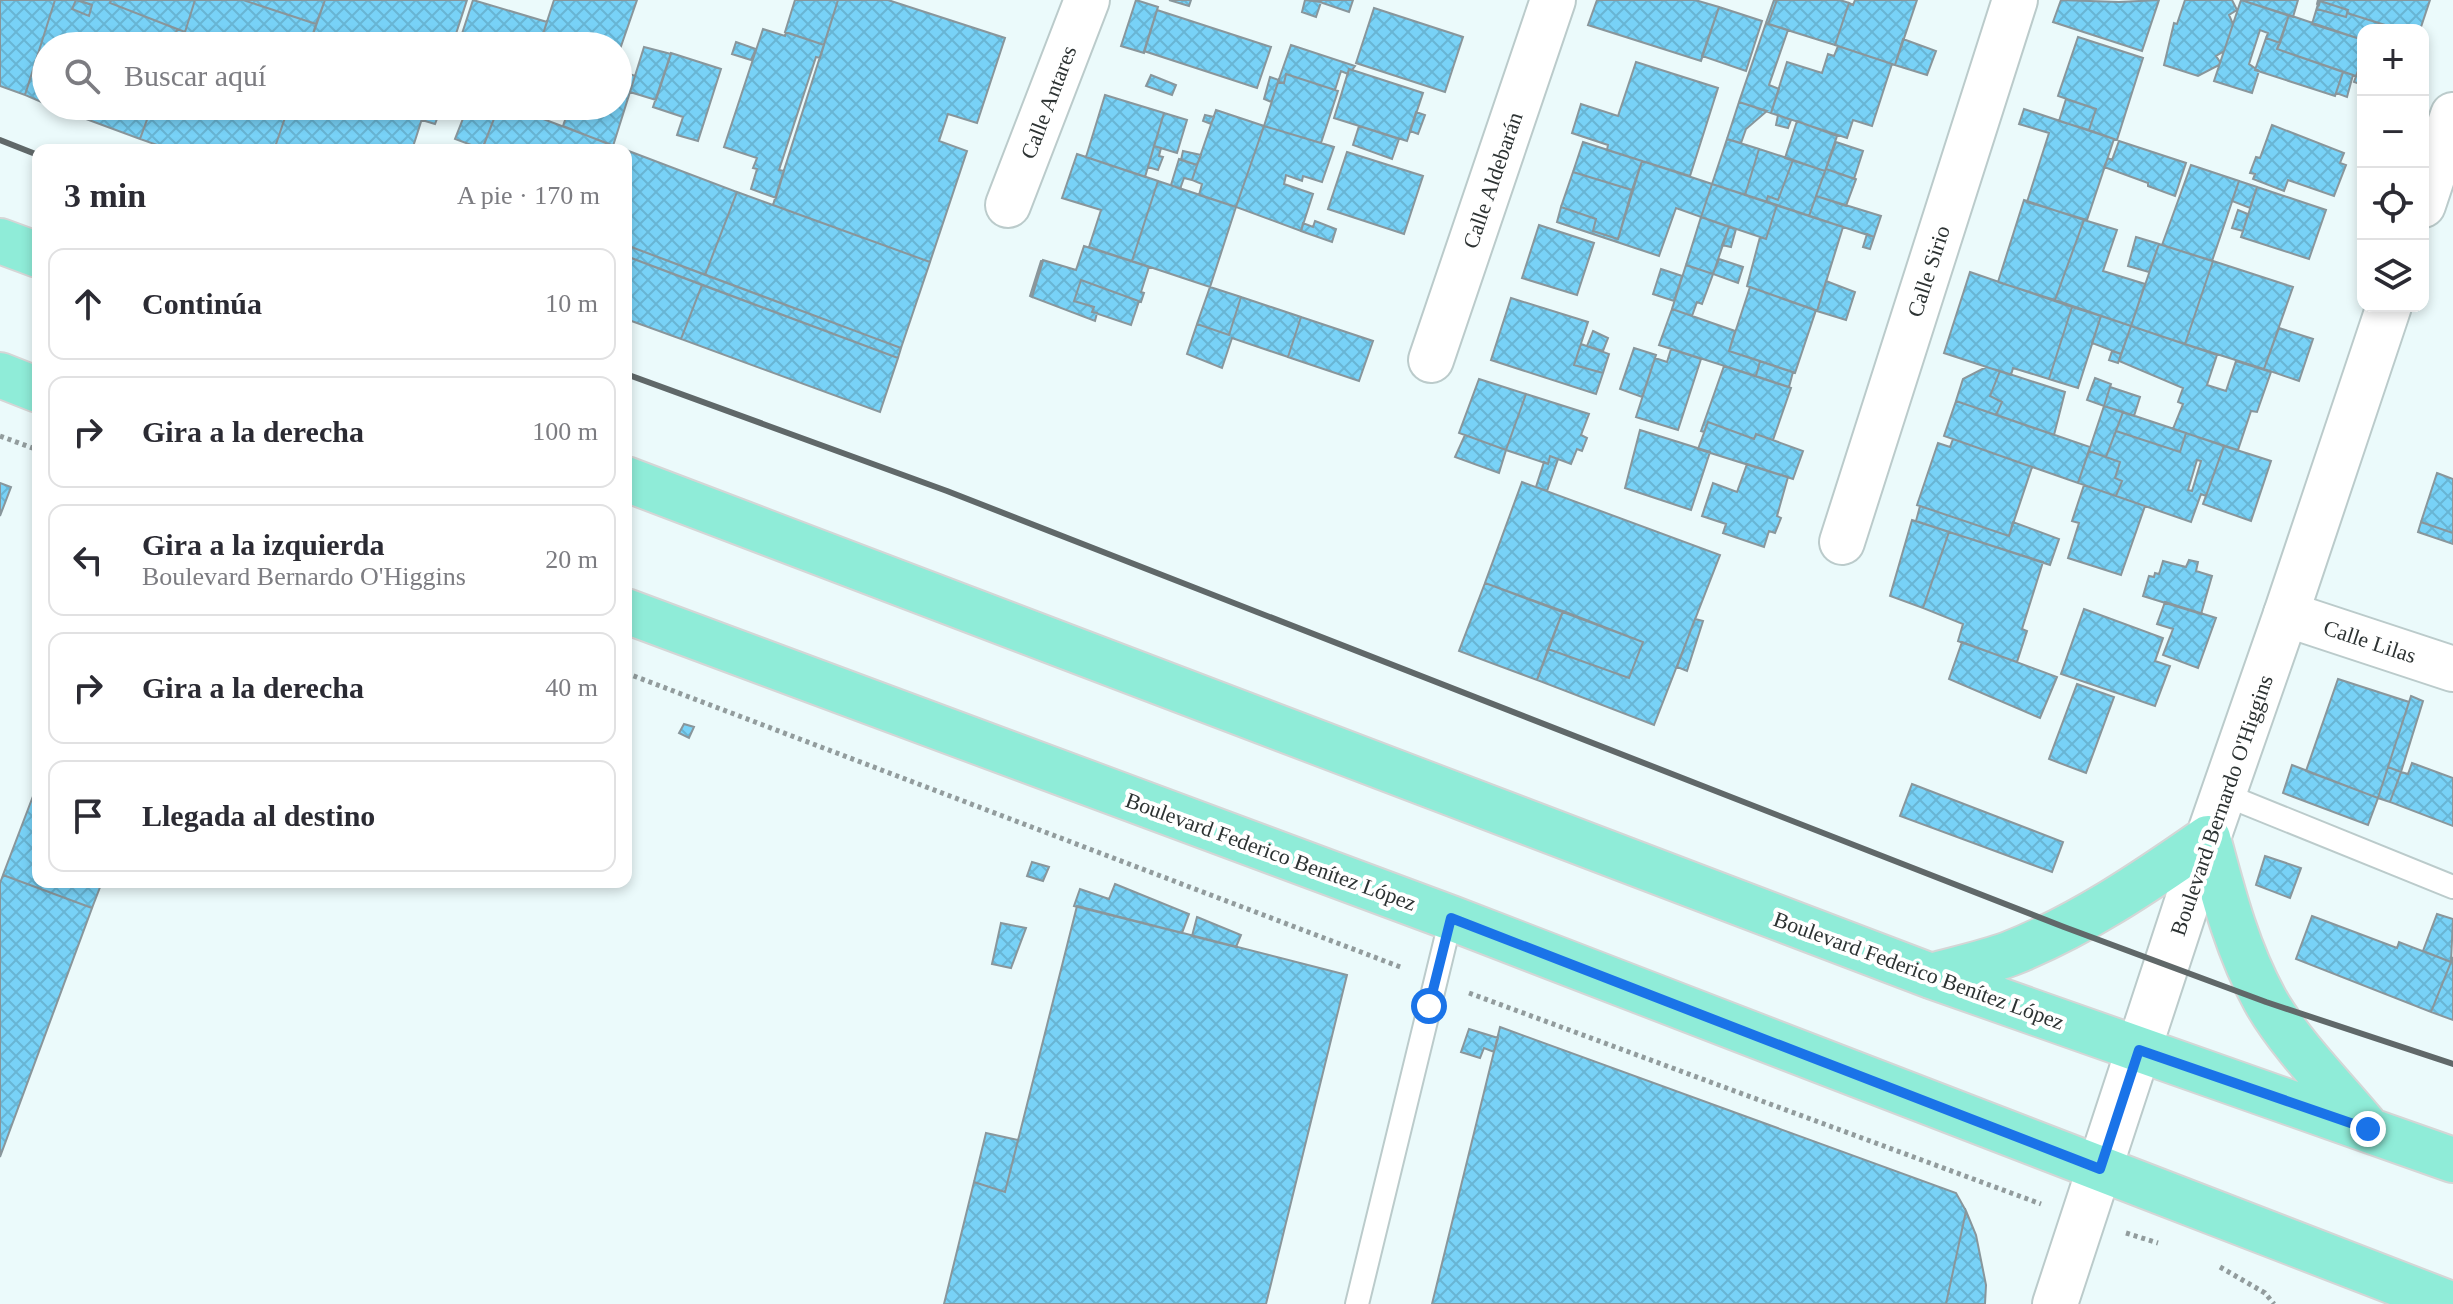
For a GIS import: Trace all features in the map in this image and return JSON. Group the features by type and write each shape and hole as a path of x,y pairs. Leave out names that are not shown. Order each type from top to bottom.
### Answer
{"main road":[{"path":"0,241 32,253"},
{"path":"0,375 32,388"},
{"name":"Boulevard Federico Benítez López","path":"632,481 1931,976 2453,1160"},
{"name":"Boulevard Federico Benítez López","path":"632,613 1451,918 2451,1304"},
{"path":"1931,976 2008,954 2064,927 2147,881 2208,838 2240,949 2266,1002 2299,1047 2368,1129"}],"street":[{"name":"Calle Aldebarán","path":"1431,360 1553,0"},
{"name":"Calle Sirio","path":"1842,542 2015,0"},
{"name":"Calle Antares","path":"1008,205 1079,2"},
{"path":"2429,187 2453,115"},
{"name":"Boulevard Bernardo O'Higgins","path":"2055,1304 2208,838 2387,312"},
{"name":"Calle Lilas","path":"2286,614 2453,669"}],"lane":[{"path":"2223,794 2453,887"},
{"path":"1357,1304 1451,918"}],"path":[{"path":"0,436 32,448"}],"building":[{"path":"0,0 55,0 45,32 32,32 32,73 25,95 0,86"},
{"path":"55,0 76,0 72,9 89,16 92,5 78,0 111,0 110,3 177,29 176,32 45,32"},
{"path":"76,0 92,5 89,16 72,9"},
{"path":"111,0 195,0 185,32 110,3"},
{"path":"195,0 243,0 316,24 313,32 185,32"},
{"path":"243,0 325,0 316,24"},
{"path":"325,0 467,0 457,32 314,32"},
{"path":"473,0 547,22 544,32 463,32"},
{"path":"554,0 637,0 626,32 544,32"},
{"path":"795,0 838,0 824,45 785,32"},
{"path":"838,0 888,0 1005,38 977,123 948,114 939,141 967,151 930,262 773,205"},
{"path":"1136,0 1158,7 1144,53 1121,46"},
{"path":"1169,0 1191,0 1189,6"},
{"path":"1305,0 1321,2 1316,17 1302,12"},
{"path":"1314,0 1353,0 1349,12"},
{"path":"1597,0 1695,0 1719,7 1701,61 1588,25"},
{"path":"1774,0 1777,0 1768,24 1766,23"},
{"path":"1777,0 1840,0 1849,3 1835,45 1768,24"},
{"path":"1855,0 1917,0 1895,65 1835,45 1849,3 1853,5"},
{"path":"2061,0 2159,0 2142,51 2053,22"},
{"path":"2185,0 2232,0 2237,10 2229,15 2233,24 2224,51 2216,56 2219,65 2198,76 2164,65 2174,23 2177,24"},
{"path":"2241,0 2298,0 2293,17"},
{"path":"2241,0 2289,15 2280,43 2266,38 2268,33 2260,30 2249,64 2259,71 2252,93 2214,81"},
{"path":"2318,0 2430,0 2422,24 2382,24 2320,1 2317,4"},
{"path":"2320,1 2348,10 2346,17 2317,9"},
{"path":"2318,4 2317,9 2346,17 2347,13 2382,24 2357,24 2357,38 2312,24"},
{"path":"1719,7 1762,21 1746,71 1702,56"},
{"path":"1374,8 1463,37 1445,92 1356,63"},
{"path":"1157,10 1271,47 1257,88 1144,51"},
{"path":"2289,15 2357,38 2357,73 2356,76 2277,49"},
{"path":"1766,23 1788,30 1769,85 1779,89 1771,113 1739,102"},
{"path":"763,29 785,36 786,32 824,45 820,58 816,57 779,170 784,171 776,198 751,189 757,158 724,147"},
{"path":"2078,37 2143,58 2117,140 2089,130 2096,109 2058,96"},
{"path":"2266,38 2280,43 2277,49 2343,72 2335,96 2255,70"},
{"path":"1903,39 1936,51 1927,75 1895,65"},
{"path":"736,42 756,49 751,60 732,54"},
{"path":"1291,45 1355,66 1349,69 1348,74 1341,71 1335,90 1286,74 1284,83 1278,82"},
{"path":"1838,46 1892,64 1872,126 1853,120 1847,138 1771,113 1787,62 1822,73 1828,54 1834,56"},
{"path":"644,47 671,54 656,100 632,93"},
{"path":"671,53 721,69 698,141 677,135 683,117 653,107"},
{"path":"1636,62 1718,88 1690,176 1607,150 1608,145 1572,133 1581,104 1618,116"},
{"path":"1349,69 1423,93 1407,141 1334,118"},
{"path":"2343,72 2353,75 2347,97 2336,93"},
{"path":"32,73 32,98 25,95"},
{"path":"1286,74 1338,91 1321,143 1264,126 1278,82 1284,83"},
{"path":"1151,75 1176,85 1172,95 1146,86"},
{"path":"1270,77 1279,80 1271,102 1264,99"},
{"path":"1105,95 1164,113 1145,177 1086,157"},
{"path":"2066,99 2096,109 2089,130 2059,121"},
{"path":"1739,102 1767,111 1746,129 1741,143 1727,139"},
{"path":"2024,109 2114,139 2087,220 2027,202 2049,133 2019,124"},
{"path":"1216,110 1264,126 1236,207 1199,195 1202,184 1192,180"},
{"path":"1416,112 1425,115 1418,134 1410,131"},
{"path":"1164,113 1187,120 1177,153 1154,146"},
{"path":"1205,115 1214,117 1211,124 1203,121"},
{"path":"1778,115 1791,120 1788,128 1776,125"},
{"path":"89,120 147,120 140,139"},
{"path":"147,120 284,120 276,144 154,144 140,139"},
{"path":"284,120 422,120 414,144 276,144"},
{"path":"462,120 493,120 484,144 468,144 455,139"},
{"path":"494,120 546,120 609,144 484,144"},
{"path":"565,120 621,120 614,144 563,126"},
{"path":"1797,121 1837,136 1825,171 1785,158"},
{"path":"2272,125 2344,153 2340,163 2346,165 2334,196 2288,180 2284,191 2253,179 2255,174 2250,173 2256,157 2260,158"},
{"path":"1264,126 1334,147 1322,182 1303,176 1302,181 1286,175 1284,184 1313,194 1301,231 1236,207"},
{"path":"1359,126 1399,139 1392,159 1353,145"},
{"path":"1727,139 1759,149 1745,195 1712,184"},
{"path":"2119,141 2186,163 2175,196 2104,167 2108,158 2112,160"},
{"path":"1583,142 1642,161 1632,190 1573,172"},
{"path":"1836,142 1863,151 1854,179 1826,169"},
{"path":"1154,146 1161,148 1159,156 1163,157 1158,170 1148,167"},
{"path":"1759,149 1793,160 1778,200 1768,196 1766,202 1745,195"},
{"path":"1183,151 1201,155 1197,165 1181,160"},
{"path":"632,152 737,192 705,275 632,247"},
{"path":"1347,152 1423,176 1404,234 1328,209"},
{"path":"1077,154 1158,181 1132,261 1089,247 1101,210 1062,198"},
{"path":"1179,159 1197,165 1192,180 1184,178 1180,189 1171,185"},
{"path":"1793,160 1825,171 1809,216 1766,202 1768,196 1778,200"},
{"path":"1642,161 1712,184 1701,217 1676,208 1659,256 1557,222 1561,207 1596,219 1593,231 1618,239"},
{"path":"2191,165 2239,181 2212,261 2162,245"},
{"path":"1826,169 1856,179 1846,206 1816,196"},
{"path":"1573,172 1632,190 1618,239 1593,231 1596,219 1561,207"},
{"path":"1158,181 1236,207 1210,287 1132,261"},
{"path":"2239,181 2257,187 2250,208 2232,201"},
{"path":"1712,184 1777,205 1766,239 1701,217"},
{"path":"2257,187 2326,210 2309,259 2241,237"},
{"path":"737,192 930,262 901,348 705,275"},
{"path":"1816,196 1881,216 1874,237 1809,216"},
{"path":"2024,200 2084,220 2055,300 1998,282"},
{"path":"1777,205 1843,227 1817,311 1747,286 1760,237 1766,239"},
{"path":"2238,210 2248,214 2243,231 2232,228"},
{"path":"1701,217 1729,227 1713,274 1686,265"},
{"path":"2084,220 2117,230 2103,271 2145,284 2131,326 2055,300"},
{"path":"1315,221 1336,229 1332,242 1301,231 1303,223 1313,227"},
{"path":"1539,225 1594,243 1577,295 1522,278"},
{"path":"1729,227 1736,229 1731,247 1722,245"},
{"path":"1867,234 1874,237 1870,249 1863,247"},
{"path":"2136,237 2159,244 2149,272 2128,266"},
{"path":"2159,244 2213,261 2185,344 2131,326"},
{"path":"1084,246 1149,267 1141,302 1081,280 1074,301 1094,307 1092,312 1097,313 1095,321 1032,297 1043,260 1076,270"},
{"path":"632,247 901,348 898,358 632,258"},
{"path":"632,258 702,285 681,339 632,321"},
{"path":"1719,259 1743,267 1738,283 1713,274"},
{"path":"1043,261 1032,297 1030,296"},
{"path":"2213,261 2293,287 2264,369 2185,344"},
{"path":"1686,265 1713,274 1702,304 1697,302 1692,316 1672,309"},
{"path":"1661,269 1682,276 1674,301 1653,294"},
{"path":"1970,272 2072,307 2049,379 2013,368 2011,375 1944,353"},
{"path":"1081,280 1139,301 1131,325 1092,312 1094,307 1074,301"},
{"path":"1826,281 1855,292 1846,320 1817,311"},
{"path":"702,285 898,358 880,412 681,339"},
{"path":"1210,287 1241,297 1229,335 1197,324"},
{"path":"1750,287 1816,310 1795,373 1729,351"},
{"path":"1241,297 1301,317 1288,357 1232,338 1222,368 1187,354 1197,324 1229,335"},
{"path":"1511,298 1588,322 1574,365 1603,373 1596,394 1491,360"},
{"path":"2072,307 2101,316 2078,388 2049,379"},
{"path":"1672,309 1735,331 1729,351 1760,361 1756,376 1659,345"},
{"path":"2101,316 2131,326 2121,354 2092,343"},
{"path":"1301,317 1373,341 1359,381 1288,357"},
{"path":"2131,326 2217,355 2207,385 2226,391 2236,361 2271,372 2257,412 2251,411 2238,450 2173,429 2183,404 2178,402 2183,388 2119,361"},
{"path":"2279,328 2313,339 2299,381 2264,369"},
{"path":"1593,331 1608,338 1603,351 1587,346"},
{"path":"1581,344 1609,354 1603,373 1574,365"},
{"path":"1634,348 1656,355 1642,397 1620,389"},
{"path":"1671,349 1701,359 1678,430 1636,417 1655,358 1667,362"},
{"path":"2112,351 2121,354 2118,363 2109,360"},
{"path":"1760,361 1793,372 1789,387 1756,376"},
{"path":"1724,366 1791,388 1773,440 1756,434 1754,439 1708,422 1704,432 1701,431"},
{"path":"1986,367 2000,371 1990,396 2002,402 1996,415 1956,401 1963,379"},
{"path":"2000,371 2065,392 2054,435 1996,415 2002,402 1990,396"},
{"path":"2095,378 2111,384 2104,406 2087,400"},
{"path":"1479,379 1526,394 1506,450 1459,433"},
{"path":"2110,387 2140,397 2134,416 2104,406"},
{"path":"1526,394 1589,414 1581,435 1587,438 1582,451 1577,449 1571,464 1550,456 1548,464 1506,450"},
{"path":"1956,401 2090,447 2078,483 1944,436"},
{"path":"2104,406 2123,412 2106,457 2089,451"},
{"path":"2123,412 2186,433 2180,452 2116,431"},
{"path":"1708,422 1754,439 1756,434 1803,451 1793,479 1698,449"},
{"path":"1640,430 1710,452 1691,510 1625,488"},
{"path":"2116,431 2180,452 2186,433 2224,446 2206,496 2201,494 2191,522 2116,496 2122,481 2115,478 2120,462 2106,457","holes":["2197,460 2201,461 2192,491 2188,490"]},
{"path":"1465,435 1506,450 1499,473 1455,457"},
{"path":"1953,439 2032,467 2009,536 1917,505 1938,443 1950,447"},
{"path":"2224,446 2271,461 2251,521 2203,504"},
{"path":"2089,451 2120,462 2115,478 2122,481 2116,496 2078,483"},
{"path":"1550,456 1558,459 1547,491 1536,487 1544,462 1548,464"},
{"path":"1747,464 1788,477 1777,516 1781,518 1775,533 1769,531 1764,547 1723,533 1726,524 1702,516 1713,483 1737,492"},
{"path":"2437,473 2453,479 2453,533 2421,522"},
{"path":"1522,482 1720,555 1654,725 1537,680 1548,649 1629,678 1643,642 1485,583"},
{"path":"0,483 11,487 0,516"},
{"path":"2084,485 2145,506 2121,575 2068,558 2079,523 2072,521"},
{"path":"1920,506 2009,536 2013,522 2059,539 2050,565 1916,521"},
{"path":"1912,520 1949,532 1923,608 1890,596"},
{"path":"2421,522 2453,533 2453,544 2418,532"},
{"path":"1949,532 2043,562 2022,629 2027,631 2017,662 1958,641 1963,624 1923,608"},
{"path":"2189,560 2198,562 2196,571 2212,576 2201,614 2143,596 2149,576 2159,574 2163,561 2186,567"},
{"path":"1485,583 1563,611 1537,680 1459,651"},
{"path":"2165,602 2216,618 2198,668 2163,655 2173,629 2157,624"},
{"path":"2084,609 2163,638 2155,661 2170,666 2155,706 2061,674"},
{"path":"1563,611 1643,642 1629,678 1548,649"},
{"path":"1695,619 1703,621 1687,671 1677,667"},
{"path":"1962,642 2057,677 2040,718 1949,679"},
{"path":"2338,679 2409,702 2378,798 2306,771"},
{"path":"2077,684 2114,697 2086,773 2049,759"},
{"path":"2411,696 2423,701 2401,772 2388,767"},
{"path":"684,724 694,727 689,738 679,733"},
{"path":"2412,763 2453,778 2453,826 2390,802 2401,772 2408,774"},
{"path":"2292,765 2378,798 2368,825 2283,793"},
{"path":"2388,767 2401,772 2390,802 2378,798"},
{"path":"1912,784 2063,842 2052,872 1900,816"},
{"path":"32,799 32,886 3,875"},
{"path":"2265,856 2301,868 2290,898 2256,885"},
{"path":"1032,862 1049,867 1043,881 1027,876"},
{"path":"3,875 92,908 0,1157 0,883"},
{"path":"1115,884 1189,914 1182,933 1074,906 1080,889 1109,899"},
{"path":"38,888 100,888 92,908"},
{"path":"1077,906 1347,975 1266,1304 944,1304 974,1182 1005,1192"},
{"path":"2437,914 2453,919 2451,962 2423,951"},
{"path":"2312,916 2397,948 2399,942 2451,962 2431,1012 2296,959"},
{"path":"1197,917 1241,935 1236,947 1192,936"},
{"path":"1001,923 1026,928 1011,968 992,964"},
{"path":"2453,957 2453,1020 2431,1012"},
{"path":"1500,1027 1956,1193 1966,1211 1946,1304 1432,1304"},
{"path":"1469,1029 1498,1038 1494,1052 1484,1048 1480,1058 1461,1052"},
{"path":"986,1133 1018,1140 1005,1192 974,1182"},
{"path":"1966,1211 1976,1235 1986,1285 1985,1304 1946,1304"}],"railway":[{"path":"0,140 32,153"},
{"path":"632,376 947,491 2064,927 2266,1002 2453,1064"}],"route":[{"path":"1429,1006 1451,918 2100,1169 2139,1050 2368,1129"}]}
